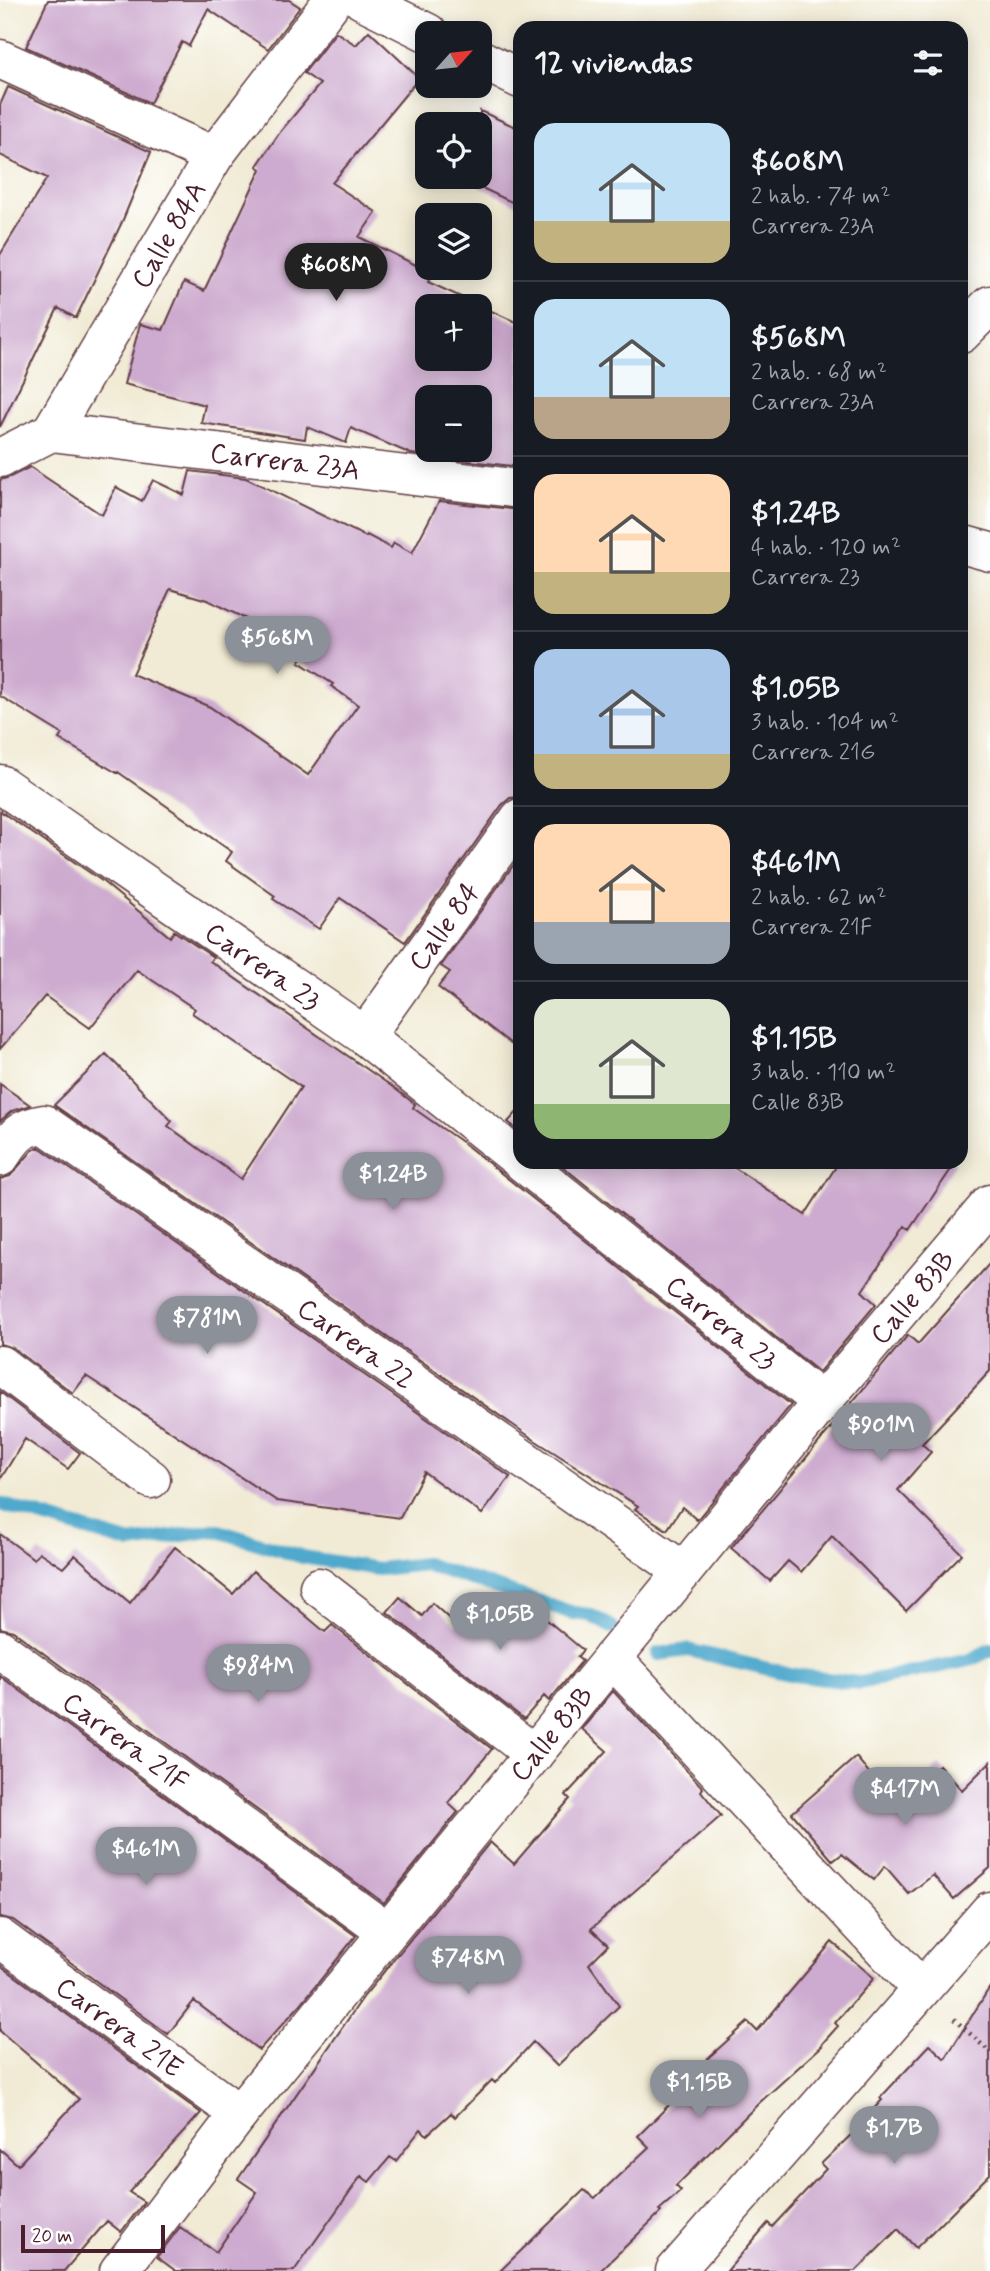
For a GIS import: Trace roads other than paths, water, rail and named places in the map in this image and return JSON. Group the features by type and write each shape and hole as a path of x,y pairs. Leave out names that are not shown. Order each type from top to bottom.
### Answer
{"street":[{"name":"Calle 84A","path":"51,432 214,156 333,0"},
{"path":"362,0 415,26"},
{"path":"0,59 214,156"},
{"path":"492,65 513,76"},
{"path":"0,458 51,432"},
{"name":"Carrera 23A","path":"51,432 513,488"},
{"path":"968,546 990,552"},
{"name":"Carrera 23","path":"0,784 365,1036 513,1155"},
{"name":"Calle 84","path":"365,1036 513,828"},
{"name":"Carrera 22","path":"0,1157 12,1139 27,1126 44,1124 683,1572"},
{"name":"Carrera 23","path":"531,1169 822,1402"},
{"name":"Calle 83B","path":"119,2271 239,2114 387,1932 822,1402 990,1204"},
{"path":"0,1364 151,1479"},
{"path":"319,1587 534,1755"},
{"path":"624,1644 921,1989"},
{"name":"Carrera 21F","path":"0,1649 387,1932"},
{"path":"675,2271 990,1911"},
{"name":"Carrera 21E","path":"0,1938 239,2114"}],"waterway":[{"path":"0,1504 131,1543 215,1530 303,1557 378,1569 425,1564 573,1613 590,1615 612,1627"},
{"path":"658,1654 688,1650 794,1675 859,1683 970,1660 990,1650"}]}
